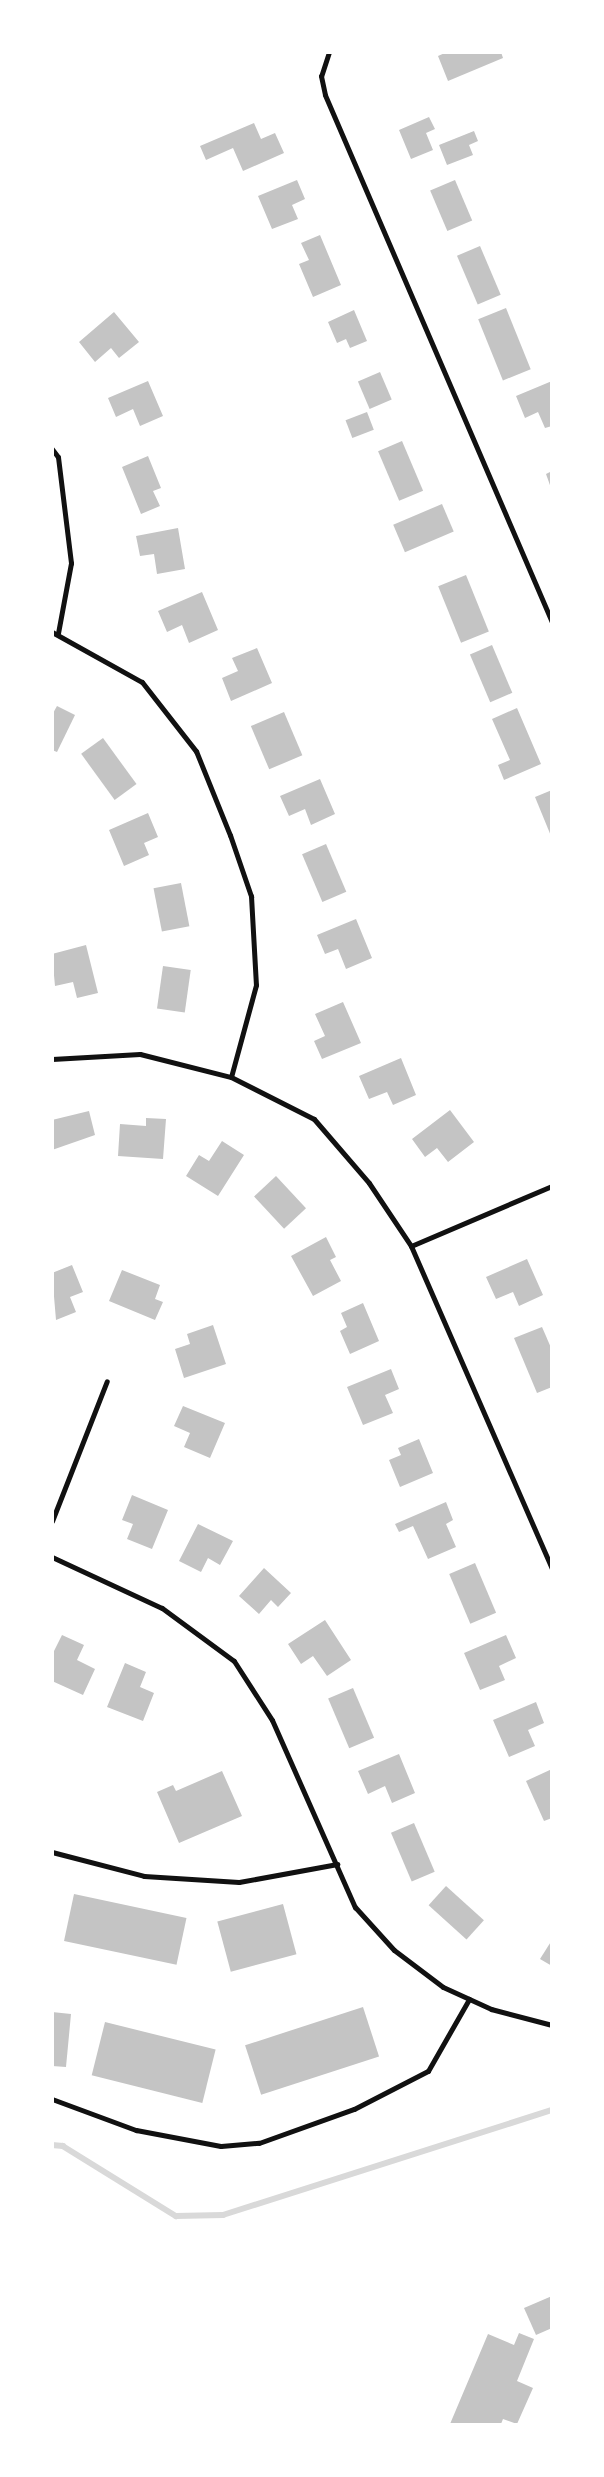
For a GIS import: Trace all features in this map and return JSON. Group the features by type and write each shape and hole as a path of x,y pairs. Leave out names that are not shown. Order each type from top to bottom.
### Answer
{"street":[{"path":"328,52 323,59 325,95 552,622"},
{"path":"52,449 58,457 71,563 55,632 142,682 196,750 230,835 251,896 256,985 231,1077"},
{"path":"52,1059 140,1054 231,1077 314,1118 369,1183 411,1246 552,1569"},
{"path":"411,1246 552,1186"},
{"path":"52,1521 107,1381"},
{"path":"52,1557 162,1608 234,1661 272,1720 355,1907 394,1950 443,1987 470,1999 552,2025"},
{"path":"52,1852 144,1876 238,1882 337,1864"},
{"path":"52,2099 136,2130 221,2146 259,2143 354,2109 428,2071 470,1999"}],"building":[{"path":"447,52 501,52 503,58 448,81 438,56"},
{"path":"429,117 435,129 426,133 433,150 411,159 399,130"},
{"path":"254,123 261,139 275,133 284,153 243,171 233,148 206,160 200,146"},
{"path":"474,131 478,141 469,145 473,155 447,165 439,145"},
{"path":"297,180 305,199 292,205 298,219 272,229 258,196"},
{"path":"455,180 472,221 447,231 430,191"},
{"path":"320,235 341,285 313,297 299,264 309,260 301,243"},
{"path":"480,246 501,295 478,305 457,256"},
{"path":"506,308 531,369 503,380 478,319"},
{"path":"354,310 367,341 350,348 346,339 337,343 328,322"},
{"path":"114,312 139,342 119,358 111,348 95,362 79,342"},
{"path":"380,372 392,400 370,409 358,381"},
{"path":"148,381 163,416 140,426 133,409 116,417 108,398"},
{"path":"552,381 552,426 545,428 538,412 525,418 516,396"},
{"path":"367,412 374,430 352,438 346,420"},
{"path":"402,441 423,491 399,501 378,451"},
{"path":"148,456 161,488 153,491 160,506 141,514 122,467"},
{"path":"552,471 552,488 551,488 546,474"},
{"path":"442,504 454,532 405,552 393,525"},
{"path":"178,528 185,569 157,574 154,554 140,556 136,536"},
{"path":"466,575 489,632 461,643 438,586"},
{"path":"202,592 218,630 189,643 182,625 167,632 158,611"},
{"path":"492,645 512,693 490,702 470,654"},
{"path":"257,648 272,683 231,701 222,678 238,671 232,658"},
{"path":"57,706 75,715 57,752 52,750 52,715"},
{"path":"517,708 541,764 504,780 498,765 510,760 492,719"},
{"path":"284,712 302,755 269,769 251,726"},
{"path":"103,738 137,784 115,800 81,754"},
{"path":"320,779 335,814 311,825 305,809 289,816 280,796"},
{"path":"552,790 552,836 551,836 535,797"},
{"path":"148,813 158,837 144,843 149,855 124,866 109,830"},
{"path":"326,844 346,892 322,902 302,854"},
{"path":"181,883 189,926 162,932 154,888"},
{"path":"356,919 372,958 346,969 338,949 325,954 317,935"},
{"path":"86,945 98,993 77,998 73,982 55,986 52,954"},
{"path":"163,966 191,970 185,1012 157,1009"},
{"path":"343,1002 361,1043 322,1059 314,1041 325,1036 315,1014"},
{"path":"401,1058 416,1095 393,1105 387,1092 369,1099 359,1076"},
{"path":"450,1110 474,1142 448,1162 437,1148 425,1157 412,1139"},
{"path":"89,1111 95,1135 52,1150 52,1120"},
{"path":"146,1118 166,1119 163,1159 118,1156 120,1124 146,1126"},
{"path":"222,1141 244,1155 218,1196 186,1176 199,1155 209,1161"},
{"path":"276,1176 306,1208 284,1229 254,1196"},
{"path":"326,1237 336,1257 330,1260 341,1281 313,1296 291,1256"},
{"path":"527,1259 543,1295 519,1306 513,1292 496,1299 486,1277"},
{"path":"72,1265 83,1292 70,1297 76,1312 56,1320 52,1273"},
{"path":"122,1270 160,1285 155,1299 163,1302 155,1320 109,1301"},
{"path":"363,1303 379,1341 350,1354 340,1331 347,1327 341,1313"},
{"path":"213,1325 226,1364 184,1378 175,1349 190,1344 187,1334"},
{"path":"542,1327 552,1350 552,1387 537,1393 514,1338"},
{"path":"391,1369 399,1389 385,1395 393,1413 363,1425 347,1387"},
{"path":"183,1406 225,1423 210,1458 184,1447 190,1433 174,1426"},
{"path":"419,1439 433,1473 400,1487 389,1460 401,1455 398,1448"},
{"path":"132,1495 168,1510 152,1549 127,1539 133,1524 122,1520"},
{"path":"446,1502 453,1520 446,1524 456,1547 428,1559 413,1526 399,1532 395,1524"},
{"path":"198,1524 233,1541 220,1565 208,1558 201,1572 179,1561"},
{"path":"475,1563 496,1613 470,1624 449,1574"},
{"path":"264,1568 291,1593 278,1607 271,1600 259,1614 239,1596"},
{"path":"325,1620 351,1660 327,1676 313,1656 301,1664 288,1644"},
{"path":"62,1635 84,1645 77,1660 95,1669 83,1695 52,1681 52,1655"},
{"path":"506,1635 516,1658 499,1666 505,1680 480,1690 464,1653"},
{"path":"125,1663 146,1672 140,1687 154,1693 143,1721 107,1707"},
{"path":"353,1688 374,1738 349,1748 328,1699"},
{"path":"536,1702 544,1723 528,1730 535,1746 509,1757 493,1720"},
{"path":"399,1754 415,1793 392,1803 385,1786 368,1794 358,1771"},
{"path":"552,1769 552,1818 544,1821 526,1781"},
{"path":"222,1771 242,1816 179,1843 157,1792 173,1785 176,1791"},
{"path":"414,1823 435,1872 412,1882 391,1833"},
{"path":"446,1886 484,1920 467,1939 429,1905"},
{"path":"74,1894 186,1918 177,1965 64,1941"},
{"path":"283,1904 296,1954 231,1972 217,1922"},
{"path":"552,1940 552,1966 540,1959"},
{"path":"363,2007 379,2056 261,2095 245,2045"},
{"path":"52,2012 71,2014 66,2067 52,2066"},
{"path":"105,2022 216,2050 202,2103 92,2075"},
{"path":"552,2296 552,2328 536,2335 524,2308"},
{"path":"519,2333 534,2339 517,2381 533,2388 517,2424 503,2419 501,2424 450,2424 488,2334 514,2345"}],"waterway":[{"path":"52,2145 63,2146 176,2216 223,2215 552,2110"}]}
